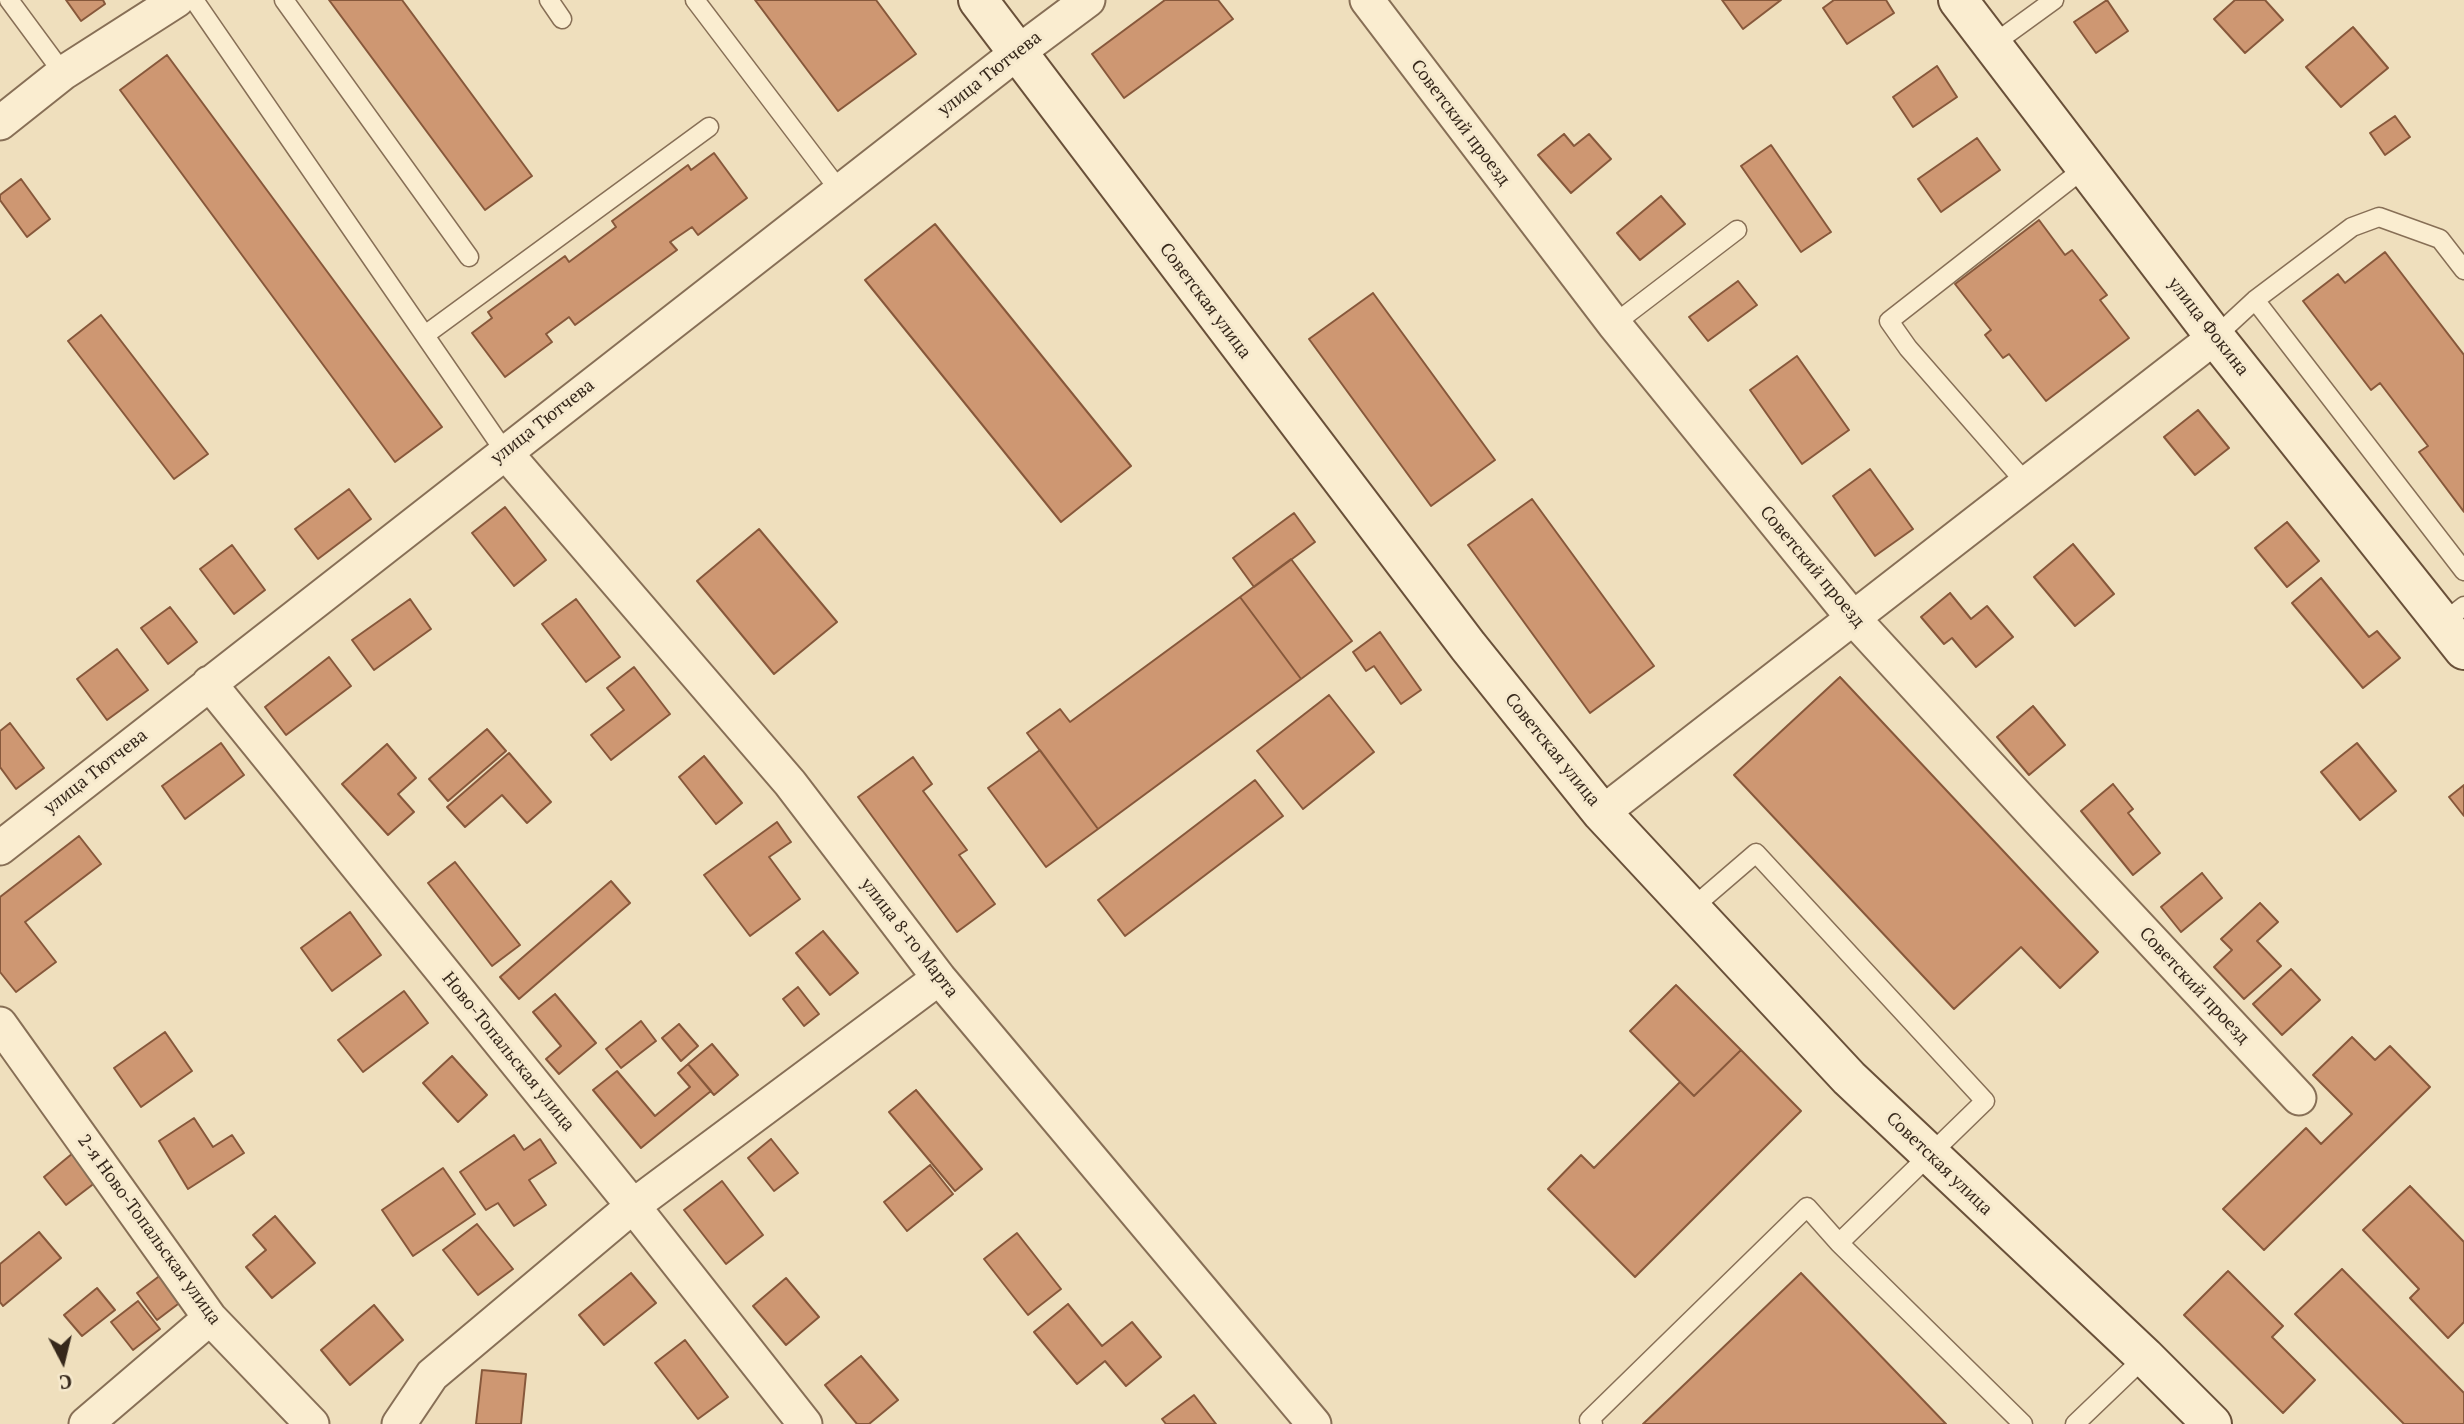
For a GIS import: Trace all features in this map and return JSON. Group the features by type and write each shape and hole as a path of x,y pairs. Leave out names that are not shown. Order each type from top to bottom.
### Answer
{"main road":[{"name":"Советская улица","path":"978,0 1468,646 1602,813 1849,1078 2145,1357 2211,1424"},
{"name":"улица Фокина","path":"1958,0 2215,337 2456,627"}],"street":[{"path":"0,123 63,73 177,0"},
{"name":"улица Тютчева","path":"0,848 1088,0"},
{"name":"Советский проезд","path":"1367,0 1614,324 1853,618 2299,1098"},
{"path":"1602,813 2215,337"},
{"name":"улица 8-го Марта","path":"505,452 790,783 939,978 1314,1424"},
{"name":"Ново-Топальская улица","path":"209,683 633,1206 805,1424"},
{"path":"398,1424 432,1375 633,1206 939,978"},
{"name":"2-я Ново-Топальская улица","path":"0,1024 210,1318 312,1424"},
{"path":"86,1424 210,1318"}],"lane":[{"path":"9,0 63,73"},
{"path":"194,0 505,452"},
{"path":"284,0 468,257"},
{"path":"549,0 562,19"},
{"path":"695,0 840,191"},
{"path":"1992,45 2054,0"},
{"path":"425,335 709,127"},
{"path":"2026,483 1908,348 1889,321 2086,167"},
{"path":"2215,337 2255,300 2352,227 2379,217 2440,239 2464,270"},
{"path":"1614,324 1737,230"},
{"path":"2255,300 2464,571"},
{"path":"1692,908 1756,853 1985,1101 1839,1243"},
{"path":"1592,1424 1589,1420 1807,1207 1839,1243 2023,1424"},
{"path":"2076,1424 2145,1357"}],"building":[{"path":"66,0 103,0 105,4 81,21"},
{"path":"329,0 402,0 532,176 485,210"},
{"path":"755,0 876,0 916,54 838,111"},
{"path":"1165,0 1218,0 1233,19 1124,98 1092,54"},
{"path":"1722,0 1781,0 1743,29"},
{"path":"1834,0 1886,0 1894,13 1847,44 1823,8"},
{"path":"2107,0 2128,31 2096,53 2074,22"},
{"path":"2235,0 2265,0 2283,20 2245,53 2214,19"},
{"path":"2353,27 2388,68 2341,107 2306,67"},
{"path":"167,55 442,427 395,462 120,90"},
{"path":"1937,66 1957,97 1913,127 1893,97"},
{"path":"2395,116 2410,137 2385,155 2370,133"},
{"path":"1564,134 1574,146 1589,134 1611,159 1571,193 1538,155"},
{"path":"1977,138 2000,170 1941,212 1918,179"},
{"path":"1771,145 1831,232 1801,252 1741,166"},
{"path":"714,153 747,198 698,235 692,227 670,242 677,250 575,325 569,317 546,334 552,342 505,377 472,333 492,318 488,312 565,256 569,262 616,227 612,221 688,165 691,170"},
{"path":"21,179 50,219 27,237 0,200 0,195"},
{"path":"1661,196 1685,224 1640,260 1617,233"},
{"path":"2039,220 2065,255 2072,250 2107,295 2100,300 2129,338 2046,401 2009,354 2003,358 1985,335 1991,330 1955,284"},
{"path":"935,224 1131,466 1061,522 865,280"},
{"path":"2385,252 2464,355 2464,512 2419,452 2428,446 2380,383 2371,390 2303,301 2338,274 2345,283"},
{"path":"1738,281 1757,305 1708,341 1689,317"},
{"path":"1373,293 1495,460 1431,506 1309,339"},
{"path":"101,315 208,454 174,479 68,341"},
{"path":"1797,356 1849,430 1802,464 1750,390"},
{"path":"2198,410 2229,448 2195,475 2164,437"},
{"path":"1870,469 1913,529 1875,556 1833,496"},
{"path":"349,489 371,519 318,559 295,529"},
{"path":"1532,499 1654,666 1590,713 1468,545"},
{"path":"505,507 546,560 514,586 472,533"},
{"path":"1294,513 1315,542 1254,587 1233,558"},
{"path":"2287,522 2319,561 2287,587 2255,548"},
{"path":"759,529 837,622 774,674 697,581"},
{"path":"2073,544 2114,594 2075,626 2034,577"},
{"path":"232,545 265,590 234,614 200,569"},
{"path":"1291,559 1352,641 1301,679 1240,597"},
{"path":"2321,578 2369,637 2377,631 2400,658 2363,688 2292,603"},
{"path":"1950,593 1971,619 1987,606 2013,637 1976,667 1952,638 1944,644 1921,617"},
{"path":"1240,597 1301,679 1098,829 1027,733 1060,709 1070,722"},
{"path":"410,599 431,629 374,670 352,640"},
{"path":"576,599 620,657 586,682 542,624"},
{"path":"170,607 197,642 168,664 141,628"},
{"path":"1380,632 1421,690 1401,704 1374,666 1366,671 1353,652"},
{"path":"117,649 148,690 107,720 77,679"},
{"path":"329,657 351,686 286,735 265,707"},
{"path":"634,667 670,714 611,760 591,735 624,710 607,688"},
{"path":"1840,677 2098,952 2060,988 2021,947 1954,1009 1734,775"},
{"path":"1329,695 1374,752 1303,809 1257,751"},
{"path":"2033,706 2065,745 2029,775 1997,737"},
{"path":"10,723 44,768 16,789 0,767 0,731"},
{"path":"487,729 506,751 448,801 429,779"},
{"path":"221,743 244,775 185,819 162,786"},
{"path":"2357,743 2396,791 2360,820 2321,772"},
{"path":"387,744 416,778 398,794 414,812 388,835 342,784"},
{"path":"1040,750 1098,829 1046,867 988,788"},
{"path":"509,753 551,802 527,823 502,795 465,827 447,807"},
{"path":"704,756 742,803 716,824 679,777"},
{"path":"913,757 932,784 923,791 967,850 959,855 995,904 957,932 858,797"},
{"path":"1255,780 1283,816 1125,936 1098,900"},
{"path":"2113,784 2133,809 2128,813 2160,853 2133,875 2081,811"},
{"path":"2464,785 2464,816 2449,797"},
{"path":"777,822 791,842 769,857 800,899 750,936 704,875"},
{"path":"79,836 101,864 25,922 56,962 16,992 0,972 0,897"},
{"path":"455,862 520,945 492,966 428,883"},
{"path":"2202,873 2222,898 2181,932 2161,907"},
{"path":"611,881 630,903 519,999 500,977"},
{"path":"2260,903 2278,922 2257,941 2281,966 2244,999 2214,967 2232,950 2221,939"},
{"path":"350,912 381,955 332,991 301,948"},
{"path":"823,931 858,973 830,995 796,953"},
{"path":"2291,969 2320,1000 2282,1035 2253,1004"},
{"path":"1676,985 1741,1050 1694,1096 1630,1031"},
{"path":"798,987 819,1014 804,1026 783,999"},
{"path":"404,991 428,1023 363,1072 338,1040"},
{"path":"555,994 596,1043 559,1074 546,1059 561,1046 533,1012"},
{"path":"641,1021 656,1041 621,1068 606,1049"},
{"path":"679,1024 698,1046 681,1061 662,1038"},
{"path":"165,1032 192,1071 141,1107 114,1068"},
{"path":"2352,1037 2375,1060 2390,1046 2430,1087 2264,1250 2223,1209 2306,1128 2321,1144 2352,1114 2313,1075"},
{"path":"712,1044 738,1075 714,1095 688,1064"},
{"path":"1741,1050 1801,1111 1635,1277 1548,1189 1581,1155 1594,1168 1680,1082 1694,1096"},
{"path":"452,1056 487,1095 458,1122 423,1083"},
{"path":"688,1064 711,1091 641,1148 593,1090 617,1071 655,1116 690,1087 678,1073"},
{"path":"916,1090 982,1169 955,1191 889,1112"},
{"path":"194,1118 213,1147 232,1135 244,1153 188,1189 159,1141"},
{"path":"514,1135 524,1150 540,1139 556,1163 529,1180 546,1205 514,1226 498,1203 486,1210 460,1172"},
{"path":"771,1139 798,1173 774,1191 748,1158"},
{"path":"73,1153 96,1182 66,1205 44,1177"},
{"path":"930,1165 953,1194 907,1231 884,1202"},
{"path":"443,1168 475,1214 413,1256 382,1210"},
{"path":"722,1181 763,1235 726,1264 684,1210"},
{"path":"2410,1186 2464,1242 2464,1322 2448,1338 2410,1298 2419,1289 2363,1230"},
{"path":"275,1216 315,1263 272,1298 246,1267 266,1250 253,1235"},
{"path":"477,1224 513,1269 478,1295 443,1250"},
{"path":"39,1232 61,1258 3,1306 0,1302 0,1264"},
{"path":"1017,1233 1061,1289 1028,1315 984,1259"},
{"path":"2342,1269 2464,1393 2464,1424 2404,1424 2295,1314"},
{"path":"2228,1271 2283,1326 2272,1337 2315,1380 2283,1413 2184,1315"},
{"path":"631,1273 656,1303 604,1345 579,1315"},
{"path":"1801,1273 1946,1424 1643,1424"},
{"path":"162,1274 182,1301 157,1320 137,1293"},
{"path":"786,1278 819,1317 786,1345 753,1306"},
{"path":"97,1288 115,1310 82,1336 64,1315"},
{"path":"138,1301 160,1329 133,1350 111,1322"},
{"path":"1068,1304 1102,1346 1132,1322 1161,1357 1126,1386 1105,1361 1077,1384 1034,1332"},
{"path":"374,1305 403,1340 350,1385 321,1350"},
{"path":"685,1340 728,1397 698,1419 655,1363"},
{"path":"861,1356 898,1400 869,1424 857,1424 825,1385"},
{"path":"482,1370 526,1374 521,1424 476,1424"},
{"path":"1194,1395 1216,1424 1166,1424 1162,1419"}]}
